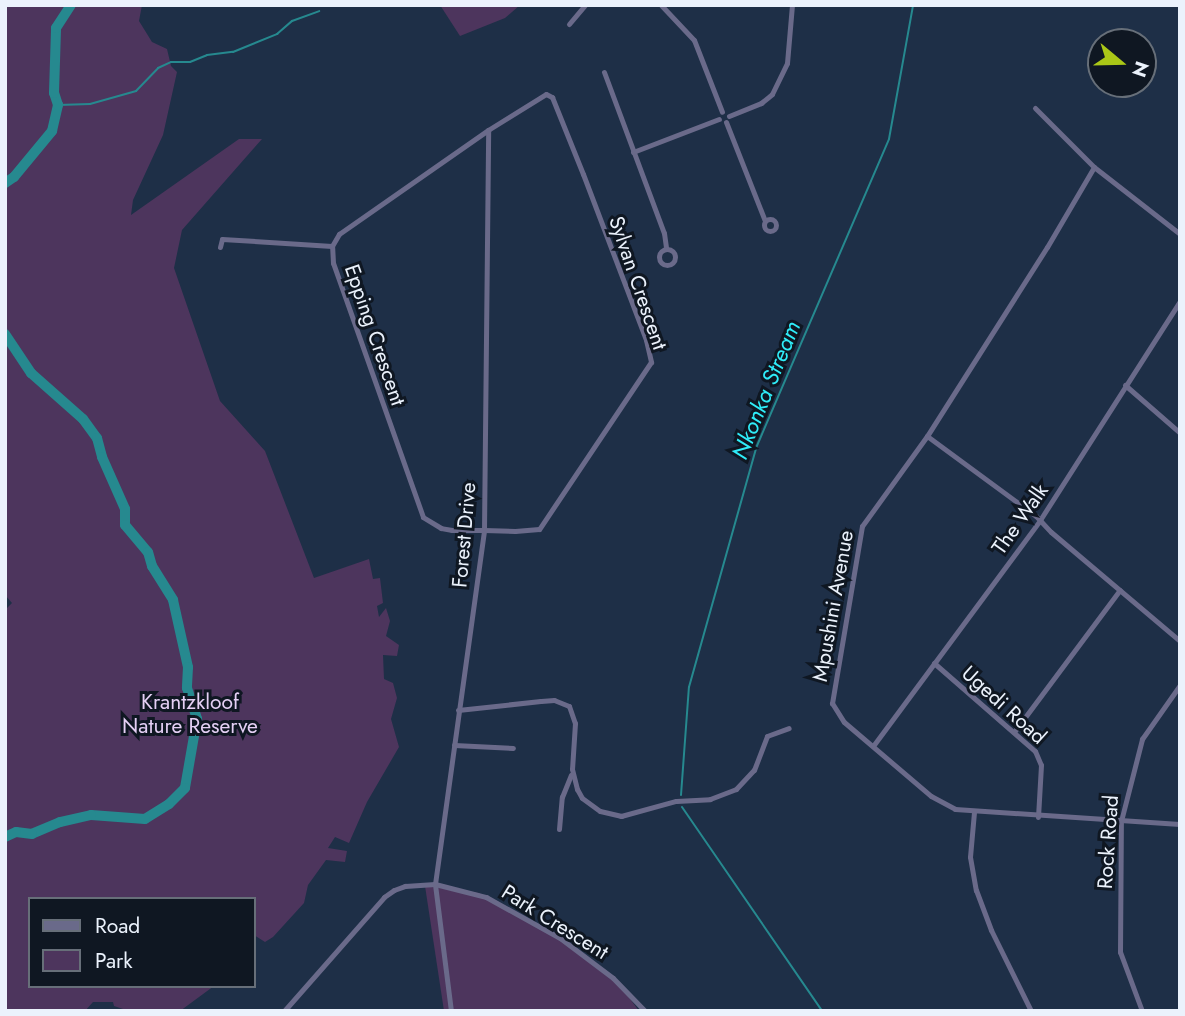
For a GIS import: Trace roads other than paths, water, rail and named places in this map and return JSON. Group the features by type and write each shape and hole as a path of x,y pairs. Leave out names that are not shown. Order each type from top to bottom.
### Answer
{"street":[{"path":"569,24 584,5"},
{"path":"661,5 694,40 720,116"},
{"path":"633,152 720,116 728,119 761,103 772,94 789,53 792,5"},
{"path":"604,72 664,233 666,248"},
{"name":"Sylvan Crescent","path":"484,530 533,531 546,522 650,362 646,340 550,94 488,130"},
{"path":"1035,108 1094,167 1180,234"},
{"path":"728,119 765,220"},
{"name":"Epping Crescent","path":"484,530 441,528 428,523 419,510 333,263 332,246 339,234 488,130"},
{"name":"Forest Drive","path":"452,1011 435,884 484,530 488,130"},
{"name":"Mpushini Avenue","path":"1094,167 1047,247 927,436 862,526 832,703 838,717 939,801 974,812 1180,824"},
{"path":"220,247 222,239 332,246"},
{"name":"The Walk","path":"873,746 1040,520 1180,301"},
{"path":"1125,385 1180,433"},
{"path":"927,436 1040,520 1180,642"},
{"path":"1014,732 1120,590"},
{"name":"Ugedi Road","path":"934,663 1040,758 1038,817"},
{"name":"Rock Road","path":"1142,1011 1120,952 1121,821 1142,739 1180,685"},
{"path":"458,710 541,701 563,702 574,713 572,772 562,797 559,829"},
{"path":"572,772 582,798 600,811 612,815 634,814 676,801 710,799 736,789 758,762 767,736 789,728"},
{"path":"454,745 513,747"},
{"path":"974,812 970,857 976,890 991,930 1031,1011"},
{"path":"284,1011 384,897 405,886 435,884"},
{"name":"Park Crescent","path":"435,884 486,897 560,938 615,980 645,1011"}],"waterway":[{"path":"5,183 14,177 52,131 58,105 54,93 56,28 71,5"},
{"name":"Nkonka Stream","path":"681,795 689,687 756,448 889,139 913,5"},
{"path":"58,105 90,104 136,91 158,68 171,62 190,62 207,55 233,52 277,34 292,21 319,11"},
{"path":"5,334 31,373 83,419 97,438 102,457 125,509 125,525 148,552 152,566 173,600 188,667 187,688 197,719 185,788 169,804 145,819 91,815 60,822 32,834 16,832 5,837"},
{"name":"Nkonka Stream","path":"682,807 822,1011"}],"park label":[{"name":"Krantzkloof Nature Reserve","path":"190,714"}]}
